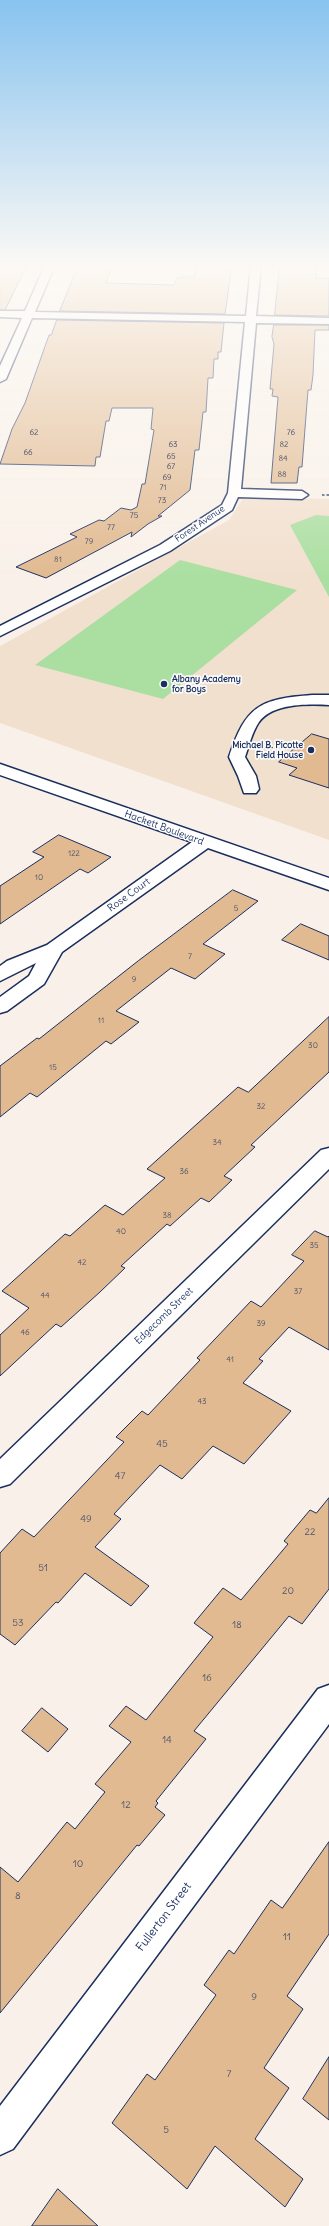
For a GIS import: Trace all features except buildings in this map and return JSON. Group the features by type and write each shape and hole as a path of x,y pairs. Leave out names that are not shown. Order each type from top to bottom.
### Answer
{"street":[{"path":"0,379 5,369"},
{"path":"245,369 234,493 302,495"},
{"name":"Forest Avenue","path":"0,632 165,548 227,506 234,493"},
{"path":"250,789 247,776 237,757 245,733 257,714 282,704 310,699 329,700"},
{"name":"Hackett Boulevard","path":"0,769 204,842 329,884"},
{"name":"Rose Court","path":"0,975 14,965 54,949 204,842"},
{"name":"Rose Court","path":"0,1007 37,980 54,949"},
{"name":"Edgecomb Street","path":"0,1476 329,1156"},
{"name":"Fullerton Street","path":"0,2136 329,1699"}],"shaded area":[{"name":"Albany Academy for Boys","path":"244,497 329,499 329,840 0,723 0,646 229,520"}],"green space":[{"path":"316,515 329,516 329,597 290,525"},
{"path":"180,560 297,590 163,699 35,665"}],"place":[{"name":"Albany Academy for Boys","path":"164,684"},
{"name":"Michael B. Picotte Field House","path":"311,750"}]}
